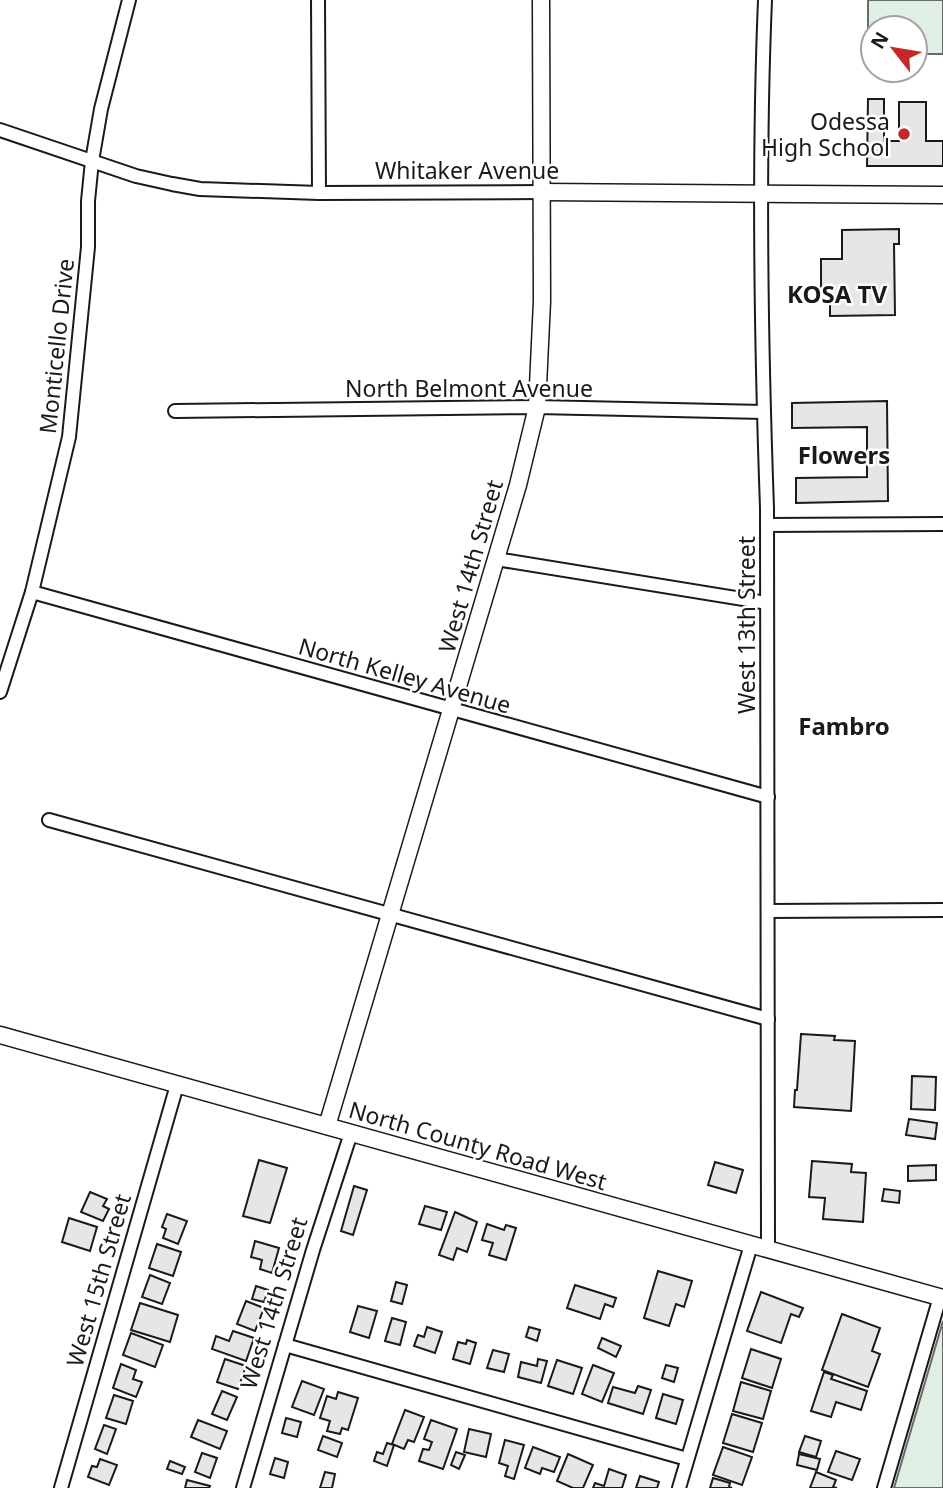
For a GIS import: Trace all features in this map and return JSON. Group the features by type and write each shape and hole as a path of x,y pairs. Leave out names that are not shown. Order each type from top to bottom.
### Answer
{"street":[{"name":"Monticello Drive","path":"0,692 32,592 69,437 88,247 88,201 92,162 100,109 129,0"},
{"path":"318,0 319,192"},
{"name":"West 14th Street","path":"327,1126 518,485 537,407 542,301 541,0"},
{"name":"West 13th Street","path":"765,0 761,85 767,525 768,1250"},
{"name":"Whitaker Avenue","path":"0,130 136,176 200,188 319,192 943,195"},
{"name":"North Belmont Avenue","path":"175,411 537,407 764,412"},
{"path":"767,525 943,524"},
{"path":"496,559 767,603"},
{"name":"North Kelley Avenue","path":"32,592 768,797"},
{"path":"49,820 768,1019"},
{"path":"768,911 943,910"},
{"name":"North County Road West","path":"0,1035 942,1298"},
{"name":"West 15th Street","path":"61,1488 177,1084"},
{"name":"West 14th Street","path":"243,1488 313,1250 351,1133"},
{"path":"679,1488 751,1245"},
{"path":"884,1488 942,1298"},
{"path":"285,1345 687,1459"}],"green space":[{"path":"868,0 943,0 943,54 929,54 929,14 868,14"},
{"path":"943,1321 943,1488 894,1488"}],"building":[{"path":"868,99 884,99 884,141 899,141 899,102 926,102 926,141 943,141 943,166 867,166"},
{"path":"899,229 899,244 894,244 895,315 830,316 830,298 821,298 821,259 842,259 842,230"},
{"path":"887,401 888,501 796,503 796,478 867,477 867,427 792,428 792,403"},
{"path":"801,1034 835,1036 834,1040 855,1041 851,1111 794,1107"},
{"path":"912,1076 936,1077 935,1110 911,1109"},
{"path":"909,1119 937,1123 935,1139 906,1135"},
{"path":"259,1160 287,1168 270,1223 243,1216"},
{"path":"812,1161 852,1164 851,1172 866,1173 863,1222 823,1219 825,1198 809,1197"},
{"path":"715,1162 743,1170 736,1193 708,1185"},
{"path":"936,1165 936,1180 908,1181 908,1166"},
{"path":"354,1186 367,1190 353,1235 341,1231"},
{"path":"884,1189 900,1191 899,1203 882,1201"},
{"path":"90,1192 107,1199 103,1206 109,1209 103,1221 81,1212"},
{"path":"425,1206 447,1212 441,1230 419,1224"},
{"path":"455,1212 477,1222 467,1252 457,1248 453,1260 439,1255"},
{"path":"167,1214 187,1221 178,1244 163,1238 166,1229 162,1227"},
{"path":"69,1218 97,1227 90,1251 62,1242"},
{"path":"487,1224 504,1230 506,1225 516,1228 506,1260 489,1255 493,1243 482,1240"},
{"path":"255,1241 279,1248 272,1273 260,1269 262,1260 251,1257"},
{"path":"157,1244 181,1252 173,1276 149,1268"},
{"path":"658,1271 692,1281 684,1307 676,1304 669,1326 644,1318"},
{"path":"150,1275 170,1283 162,1304 142,1297"},
{"path":"396,1282 407,1285 402,1304 391,1301"},
{"path":"575,1285 616,1298 613,1307 605,1304 600,1319 567,1308"},
{"path":"256,1286 268,1290 264,1302 252,1299"},
{"path":"761,1292 803,1308 799,1317 791,1314 781,1343 747,1331"},
{"path":"246,1301 264,1308 255,1331 237,1324"},
{"path":"140,1303 178,1315 170,1342 131,1330"},
{"path":"358,1306 377,1311 369,1338 350,1332"},
{"path":"842,1314 880,1328 872,1351 880,1354 868,1387 822,1370"},
{"path":"392,1318 406,1322 400,1345 385,1341"},
{"path":"427,1327 442,1332 435,1353 414,1346 418,1335 424,1337"},
{"path":"529,1327 540,1330 537,1341 526,1337"},
{"path":"233,1331 254,1338 246,1361 212,1349 216,1336 229,1341"},
{"path":"131,1333 163,1345 155,1367 123,1355"},
{"path":"602,1338 621,1346 616,1357 598,1348"},
{"path":"467,1340 476,1343 470,1364 453,1359 458,1342 466,1344"},
{"path":"751,1349 781,1359 772,1388 742,1378"},
{"path":"493,1350 509,1354 504,1372 487,1368"},
{"path":"225,1359 246,1366 238,1389 217,1382"},
{"path":"538,1359 547,1361 541,1383 518,1377 521,1362 537,1366"},
{"path":"557,1360 582,1368 573,1394 548,1386"},
{"path":"121,1364 136,1370 133,1379 142,1382 136,1397 113,1388"},
{"path":"593,1365 614,1373 602,1402 582,1394"},
{"path":"666,1365 678,1368 674,1382 662,1378"},
{"path":"824,1372 833,1375 831,1379 867,1391 861,1410 836,1402 831,1417 811,1411"},
{"path":"302,1381 324,1389 314,1415 292,1407"},
{"path":"741,1382 771,1391 763,1419 733,1411"},
{"path":"638,1386 651,1390 643,1414 608,1403 613,1387 635,1393"},
{"path":"222,1391 237,1397 227,1420 212,1414"},
{"path":"338,1392 358,1398 348,1430 342,1428 340,1434 327,1431 330,1421 320,1418 327,1396 336,1399"},
{"path":"663,1394 683,1400 676,1424 656,1418"},
{"path":"114,1395 133,1401 126,1424 106,1418"},
{"path":"405,1410 424,1417 414,1442 408,1440 404,1449 392,1444"},
{"path":"732,1414 762,1423 753,1452 723,1443"},
{"path":"286,1418 301,1422 297,1437 282,1433"},
{"path":"198,1420 227,1431 220,1449 191,1437"},
{"path":"431,1420 457,1429 443,1469 419,1461 423,1449 429,1450 432,1442 424,1439"},
{"path":"104,1425 116,1429 107,1454 95,1449"},
{"path":"469,1429 491,1434 486,1457 464,1452"},
{"path":"323,1436 342,1443 337,1457 318,1450"},
{"path":"805,1436 821,1441 816,1457 799,1452"},
{"path":"505,1440 524,1445 514,1479 505,1476 508,1466 499,1463"},
{"path":"387,1443 394,1445 387,1466 374,1461 377,1452 383,1454"},
{"path":"533,1447 560,1457 554,1472 542,1468 540,1474 525,1468"},
{"path":"723,1447 752,1457 742,1485 713,1475"},
{"path":"836,1451 860,1459 852,1480 828,1472"},
{"path":"456,1452 465,1455 459,1469 451,1465"},
{"path":"202,1453 217,1458 210,1478 195,1472"},
{"path":"568,1454 593,1465 583,1488 573,1488 557,1481"},
{"path":"799,1454 820,1459 817,1470 797,1465"},
{"path":"275,1458 288,1462 284,1478 270,1474"},
{"path":"100,1459 117,1465 109,1485 88,1477 92,1466 97,1467"},
{"path":"170,1461 185,1467 182,1474 167,1469"},
{"path":"609,1469 626,1475 622,1488 593,1488 595,1483 604,1486"},
{"path":"325,1472 335,1474 332,1488 320,1488"},
{"path":"816,1472 836,1480 833,1487 837,1488 810,1488"},
{"path":"640,1476 659,1482 657,1488 636,1488"},
{"path":"713,1478 730,1483 729,1487 732,1488 710,1488"},
{"path":"187,1480 210,1486 185,1488"}],"place":[{"name":"Odessa High School","path":"904,134"}],"district":[{"name":"KOSA TV","path":"837,293"},
{"name":"Flowers","path":"844,454"},
{"name":"Fambro","path":"844,725"}]}
